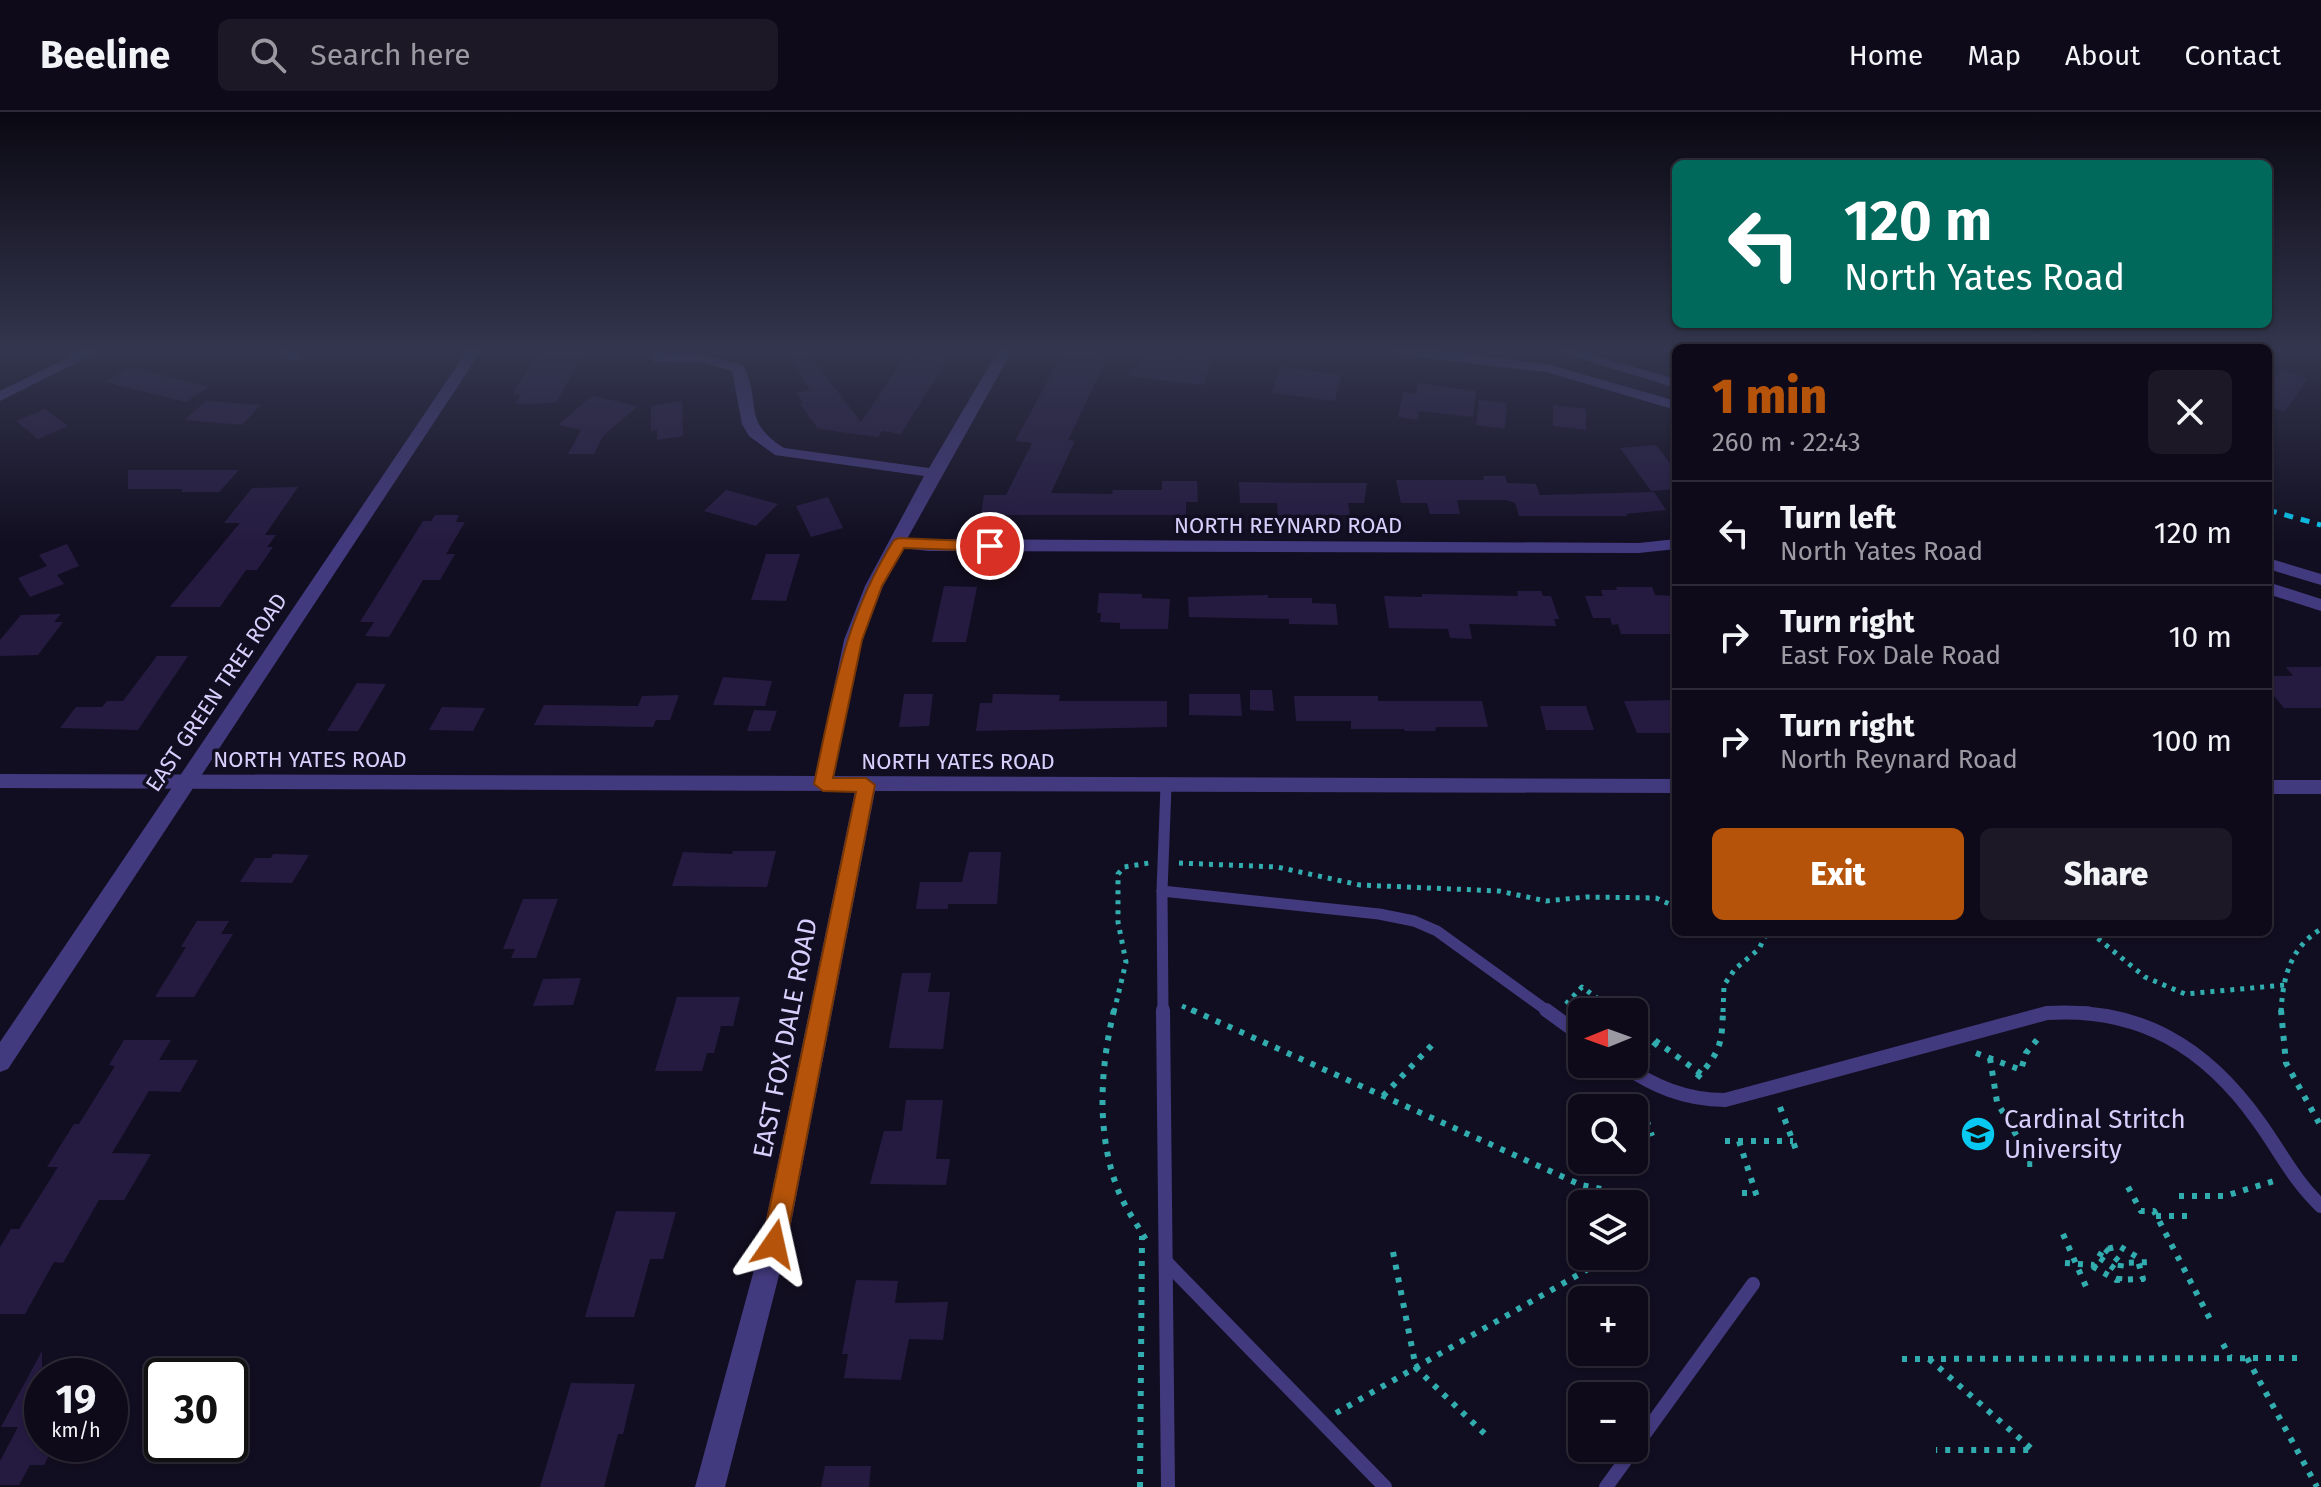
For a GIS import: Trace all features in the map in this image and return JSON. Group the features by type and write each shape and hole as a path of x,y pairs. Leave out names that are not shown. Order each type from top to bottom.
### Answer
{"street":[{"name":"EAST GREEN TREE ROAD","path":"0,1062 431,415"},
{"path":"746,415 757,440 780,452 934,473"},
{"path":"823,784 853,640 874,586 968,415"},
{"name":"NORTH REYNARD ROAD","path":"899,543 928,546 1639,548 1672,544"},
{"path":"2272,564 2321,580"},
{"path":"2272,589 2321,605"},
{"name":"NORTH YATES ROAD","path":"0,781 1672,786"},
{"name":"EAST FOX DALE ROAD","path":"710,1487 774,1244 866,785"},
{"path":"2272,787 2321,787"}],"lane":[{"path":"1166,786 1162,891 1168,1487"},
{"path":"1162,891 1379,914 1414,921 1437,931 1568,1026"},
{"path":"1641,1078 1681,1096 1713,1101 1736,1098 2047,1013 2083,1011 2114,1015 2161,1032 2214,1067 2241,1096 2293,1176 2321,1206"},
{"path":"1167,1263 1385,1487"},
{"path":"1606,1487 1753,1284"}],"path":[{"path":"1167,1263 1142,1235 1119,1193 1108,1157 1102,1107 1102,1079 1126,962 1118,922 1118,874 1124,867 1135,863 1163,863 1277,867 1360,885 1499,891 1546,901 1656,898 1672,905"},
{"path":"2319,1123 2287,1065 2282,1046 2281,1006 2289,964 2301,943 2321,929"},
{"path":"1681,1096 1722,1043 1724,985 1735,969 1759,949 1765,936"},
{"path":"2094,936 2122,961 2154,984 2169,990 2185,994 2285,985"},
{"path":"1571,998 1582,987 1597,998"},
{"path":"1163,997 1581,1185 1606,1190"},
{"path":"1554,1016 1568,1002"},
{"path":"1966,1054 1977,1053 2021,1070 2031,1045 2039,1036 2052,1030"},
{"path":"1648,1035 1736,1098"},
{"path":"1383,1096 1433,1044"},
{"path":"1990,1057 1997,1102 2033,1164 2020,1164"},
{"path":"1636,1092 1640,1094"},
{"path":"1769,1110 1796,1103"},
{"path":"1780,1107 1798,1155"},
{"path":"1725,1141 1793,1141"},
{"path":"1739,1141 1756,1195 1742,1193"},
{"path":"2269,1168 2279,1185"},
{"path":"2179,1196 2225,1196 2264,1184"},
{"path":"2128,1187 2141,1211 2154,1211 2212,1323"},
{"path":"2156,1216 2189,1216"},
{"path":"2063,1234 2087,1289"},
{"path":"1140,1487 1142,1235"},
{"path":"2065,1263 2092,1266 2119,1281 2143,1279 2144,1266 2134,1253 2121,1247 2105,1249"},
{"path":"2092,1266 2097,1264 2105,1249"},
{"path":"2105,1249 2121,1263 2152,1262"},
{"path":"1393,1252 1416,1368 1486,1435"},
{"path":"2100,1258 2119,1272"},
{"path":"2119,1281 2121,1263"},
{"path":"1322,1422 1587,1270"},
{"path":"2223,1344 2230,1357"},
{"path":"1927,1358 2033,1450 1936,1450"},
{"path":"2247,1358 2317,1487"},
{"path":"1902,1359 2300,1358"}],"building":[{"path":"30,415 53,415 68,426 38,439 16,421"},
{"path":"190,415 251,415 242,425 184,420"},
{"path":"570,415 627,415 603,436 594,454 568,454 581,430 558,425"},
{"path":"651,415 682,415 683,436 657,440 657,430 651,431"},
{"path":"808,415 856,415 861,422 866,415 913,415 901,434 882,431 878,437 818,429"},
{"path":"1029,415 1080,415 1068,440 1075,441 1051,493 1112,494 1113,490 1162,490 1162,481 1197,481 1198,502 1186,502 1186,515 981,515 984,495 1006,495 1032,443 1015,441"},
{"path":"1398,415 1419,415 1418,420"},
{"path":"1477,415 1506,415 1505,429 1476,425"},
{"path":"1553,415 1586,415 1586,430 1553,426"},
{"path":"1656,445 1672,466 1672,489 1651,491 1620,448"},
{"path":"128,470 239,470 219,492 181,492 183,489 128,489"},
{"path":"1483,476 1505,476 1507,483 1536,484 1540,495 1654,492 1666,510 1626,514 1628,516 1519,516 1515,503 1506,500 1457,500 1460,514 1430,514 1427,503 1401,503 1396,480 1484,480"},
{"path":"1239,482 1367,483 1364,503 1348,503 1350,515 1278,515 1277,503 1240,503"},
{"path":"298,487 265,535 276,535 267,547 273,547 257,570 246,570 220,607 170,607 240,523 224,523 252,488"},
{"path":"726,490 778,504 756,526 704,511"},
{"path":"828,497 843,528 811,537 796,506"},
{"path":"435,515 459,515 456,522 465,522 446,554 455,554 440,580 423,580 389,637 365,636 374,622 360,622 423,521 431,521"},
{"path":"67,544 79,566 57,575 64,584 30,597 18,578 47,566 39,555"},
{"path":"766,554 800,554 786,601 751,600"},
{"path":"944,586 977,587 966,642 932,642"},
{"path":"1616,587 1652,587 1655,595 1672,596 1672,634 1621,634 1618,624 1612,625 1610,618 1593,618 1585,596 1603,596 1601,590 1617,590"},
{"path":"1517,591 1541,591 1543,596 1551,596 1559,619 1554,619 1556,626 1469,624 1472,639 1450,638 1448,629 1389,628 1384,596 1518,596"},
{"path":"1099,593 1142,594 1142,598 1170,599 1168,629 1120,629 1120,623 1100,622 1101,613 1097,613"},
{"path":"1268,595 1268,598 1312,598 1312,603 1336,604 1338,625 1289,624 1289,619 1189,617 1188,597"},
{"path":"61,614 54,622 63,622 38,655 0,656 0,640 21,615"},
{"path":"157,656 188,656 138,730 60,728 76,707 102,707 107,701 123,701"},
{"path":"2286,667 2321,667 2321,708 2284,708 2272,694 2272,676 2293,676"},
{"path":"723,677 772,681 765,706 713,705"},
{"path":"357,683 386,684 358,731 327,731"},
{"path":"1250,690 1272,690 1274,711 1250,710"},
{"path":"904,694 933,694 929,726 899,727"},
{"path":"993,694 1060,695 1059,701 1167,701 1167,727 976,731 980,703 992,703"},
{"path":"1189,694 1240,694 1242,716 1189,715"},
{"path":"679,695 670,720 656,720 653,727 534,725 544,705 638,706 642,696"},
{"path":"1294,696 1378,696 1378,701 1482,701 1488,727 1436,727 1435,731 1405,731 1351,729 1351,721 1296,721"},
{"path":"1672,700 1672,733 1637,733 1624,701"},
{"path":"1540,706 1586,706 1594,730 1546,730"},
{"path":"442,707 485,708 473,731 429,730"},
{"path":"754,710 777,711 770,731 747,731"},
{"path":"733,851 776,851 767,887 672,886 683,852 732,854"},
{"path":"969,852 1001,852 997,904 948,904 948,909 916,909 920,882 962,882"},
{"path":"273,854 309,855 292,883 240,882 255,858 271,858"},
{"path":"523,899 558,899 536,958 511,958 515,949 503,949"},
{"path":"197,921 229,921 221,934 233,934 194,997 155,997 186,947 181,947"},
{"path":"902,973 931,973 928,992 950,992 943,1049 889,1048"},
{"path":"581,978 573,1005 533,1006 543,979"},
{"path":"677,997 740,997 733,1026 721,1026 714,1053 707,1053 702,1071 655,1071"},
{"path":"124,1040 171,1040 159,1060 198,1060 180,1092 149,1091 112,1153 151,1154 124,1200 99,1200 63,1263 54,1262 25,1314 0,1314 0,1247 11,1229 19,1229 58,1167 47,1167 74,1124 79,1124 115,1066 109,1065"},
{"path":"906,1100 943,1100 936,1159 950,1159 946,1185 870,1184 884,1131 902,1131"},
{"path":"616,1211 676,1212 663,1259 650,1259 634,1317 585,1317"},
{"path":"856,1280 898,1281 895,1303 948,1302 943,1340 909,1339 901,1380 844,1378 848,1354 842,1354"},
{"path":"571,1383 635,1384 623,1434 618,1434 604,1487 540,1487"},
{"path":"24,1384 24,1462 46,1462 44,1465 30,1465 19,1485 0,1485 0,1461 18,1427 1,1427"},
{"path":"825,1466 871,1466 869,1487 821,1487"}],"railway":[{"path":"2272,511 2321,525"}],"place":[{"name":"Cardinal Stritch University","path":"1978,1134"}],"route":[{"path":"774,1244 866,785 823,784 853,640 874,586 899,543 990,546"}]}
